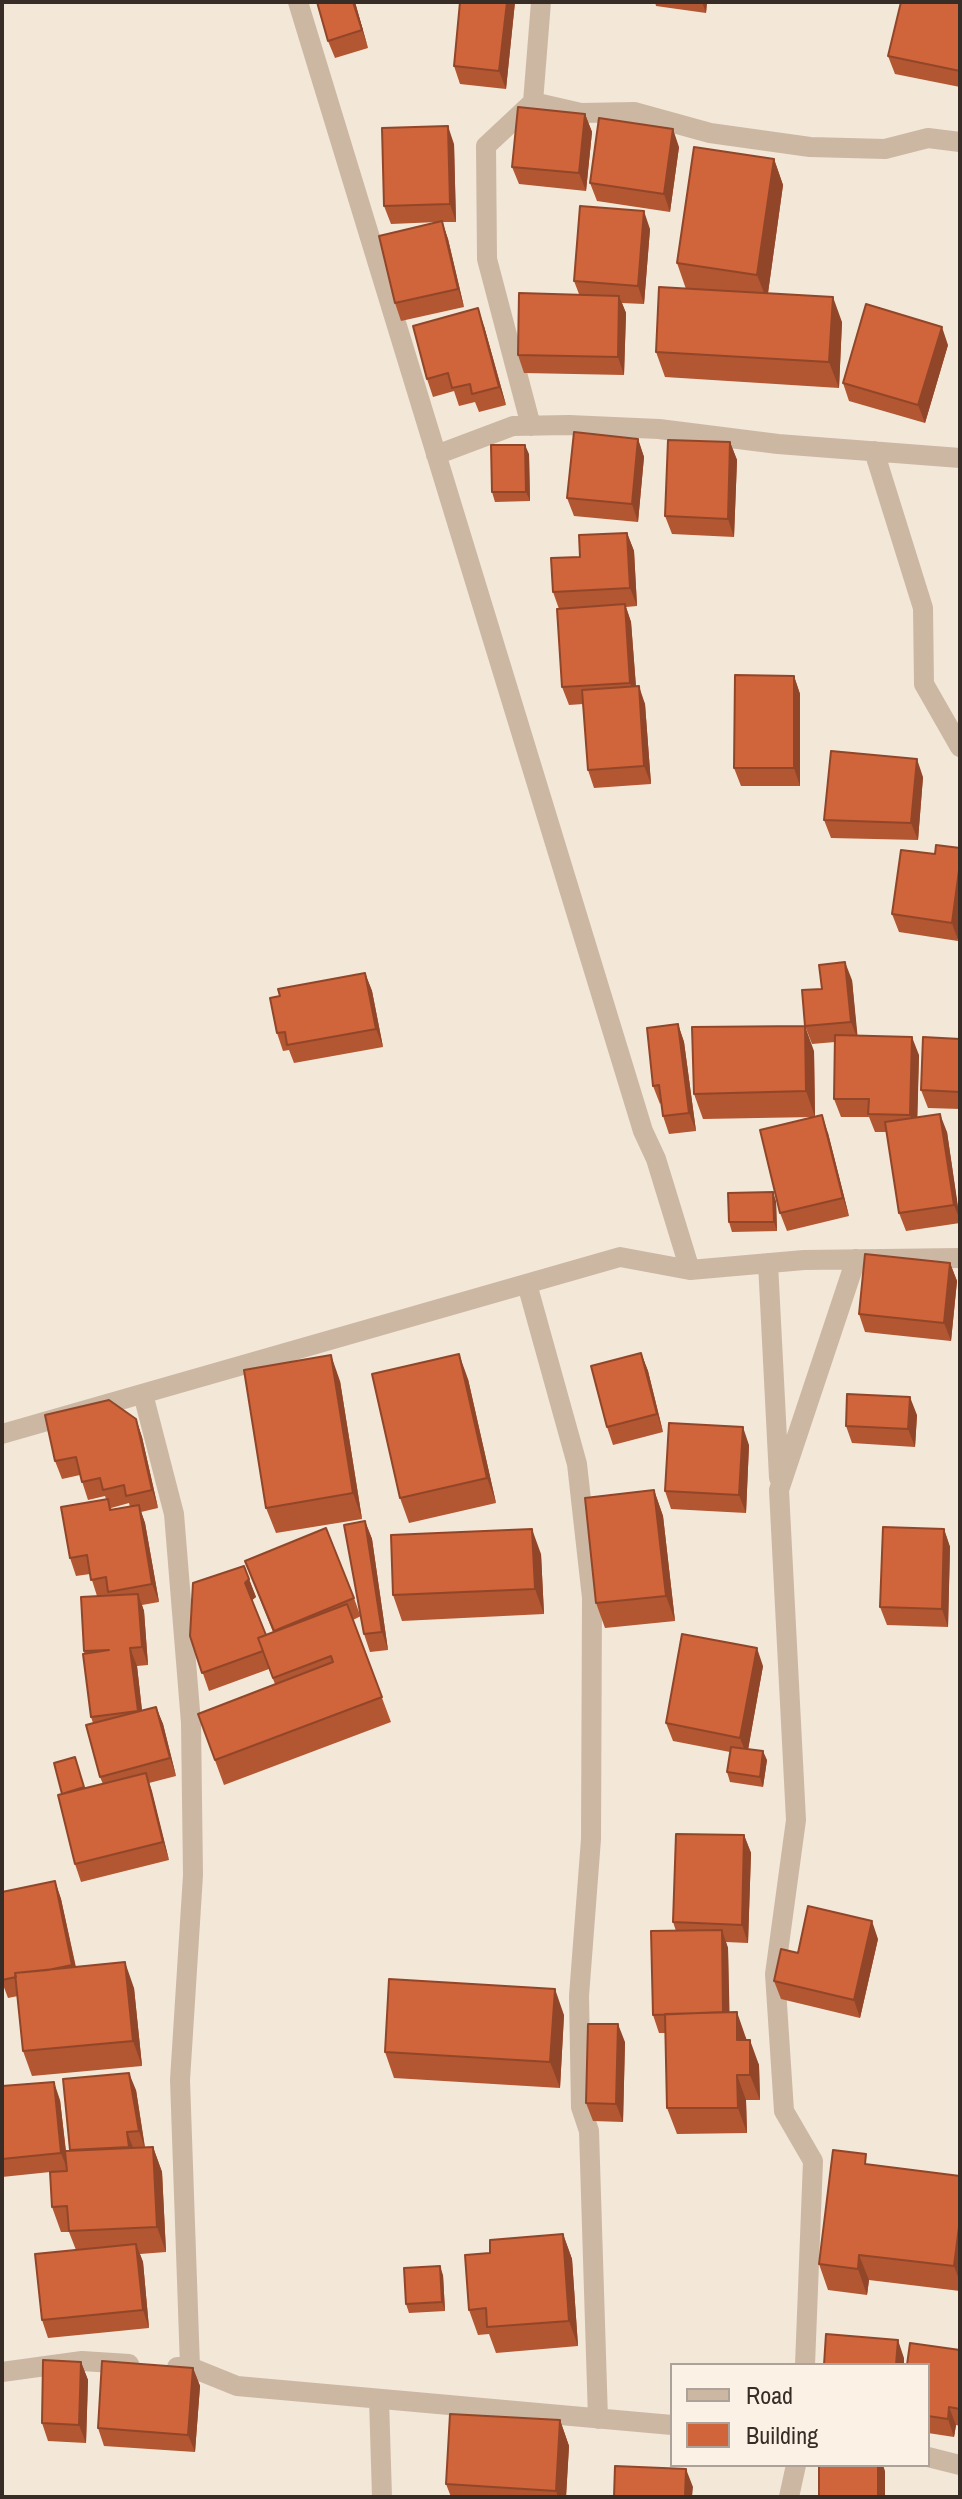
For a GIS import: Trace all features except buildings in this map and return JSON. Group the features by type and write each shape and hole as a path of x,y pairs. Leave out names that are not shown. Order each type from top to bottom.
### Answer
{"street":[{"path":"298,2 643,1131 656,1159 690,1270"},
{"path":"531,426 487,259 486,146 533,102 541,2"},
{"path":"533,102 581,113 634,112 710,133 810,147 885,149 928,138 960,142"},
{"path":"436,455 513,426 531,426 659,429 960,458"},
{"path":"874,451 923,608 924,684 960,747"},
{"path":"2,1434 620,1257 690,1270 856,1259 960,1258"},
{"path":"779,1490 856,1259"},
{"path":"768,1263 796,1820 775,1974 784,2111 813,2161 805,2363"},
{"path":"527,1284 577,1464 592,1598 591,1839 579,1996 581,2107 589,2131 598,2419"},
{"path":"143,1394 174,1514 191,1723 193,1875 180,2080 190,2367"},
{"path":"2,2372 82,2361 190,2367 237,2386 670,2425"},
{"path":"379,2399 382,2497"},
{"path":"930,2458 960,2465"},
{"path":"789,2497 796,2467"}]}
